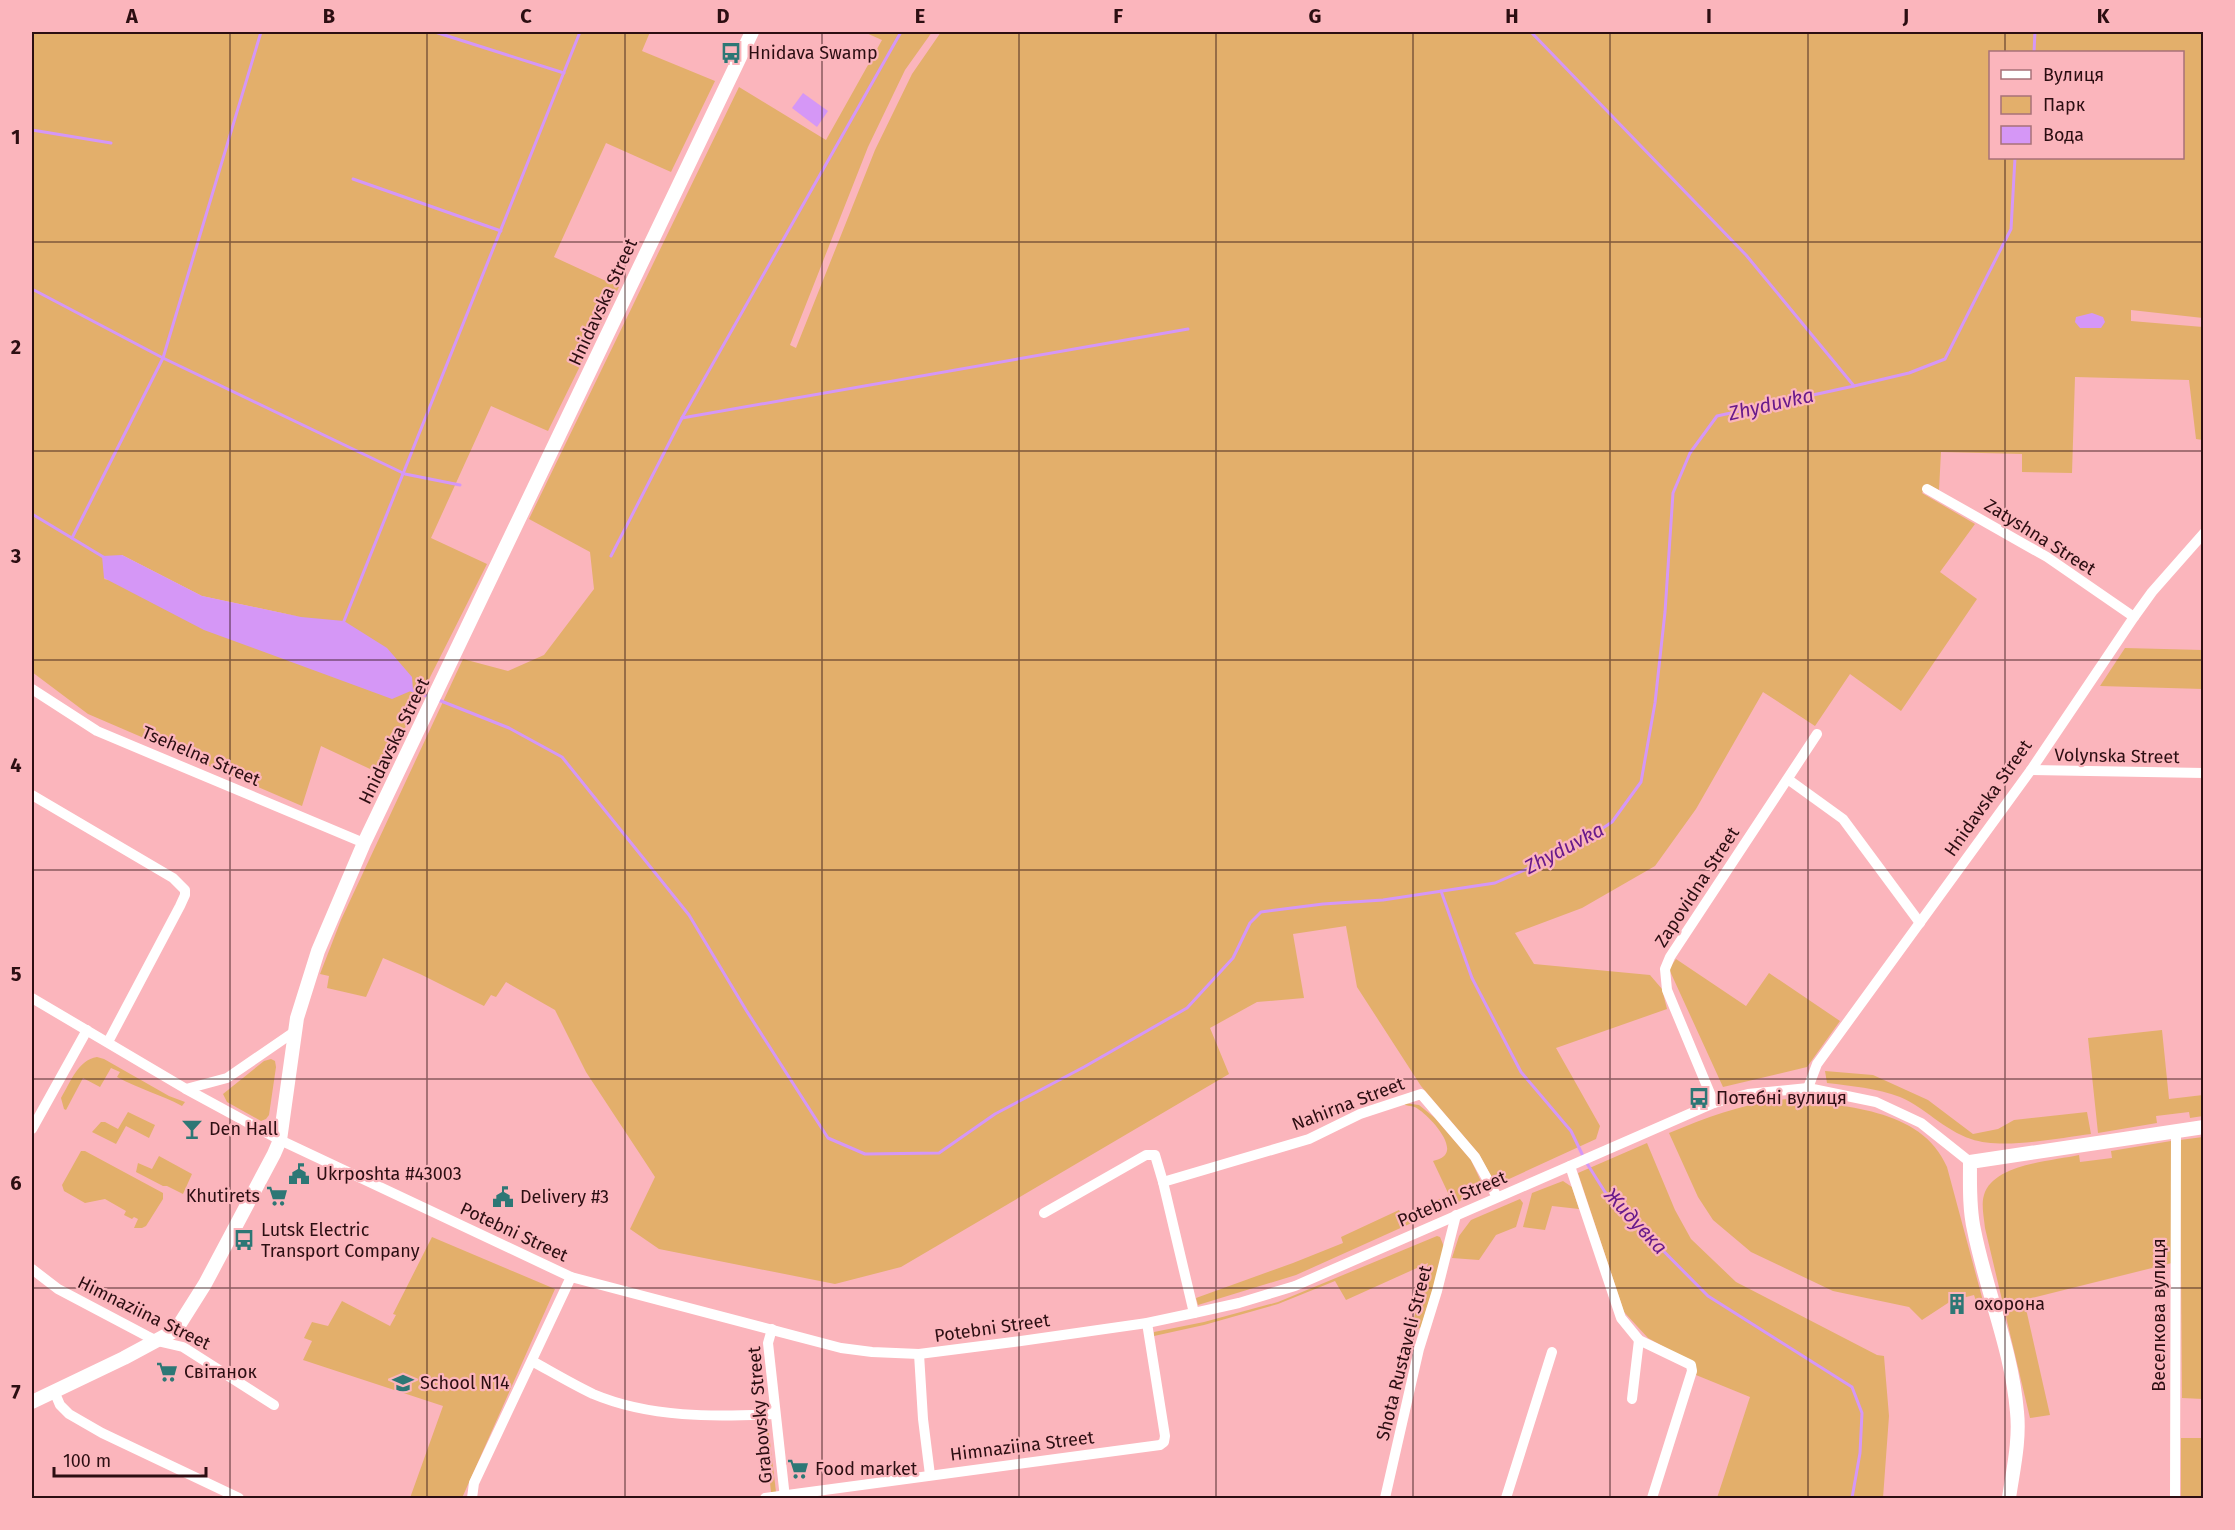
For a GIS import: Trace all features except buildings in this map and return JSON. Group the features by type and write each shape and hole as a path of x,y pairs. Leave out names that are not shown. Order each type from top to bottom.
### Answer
{"main road":[{"name":"Hnidavska Street","path":"32,1402 176,1330 230,1237 274,1154 280,1140 297,1018 318,951 364,843 455,657 752,32"},
{"path":"2009,1498 2018,1435 2017,1413 2006,1349 1973,1229 1970,1162 2204,1127"}],"street":[{"name":"Zatyshna Street","path":"1927,489 2047,557 2134,617"},
{"name":"Hnidavska Street","path":"1808,1088 1817,1064 2031,770 2134,617 2152,592 2204,533"},
{"name":"Tsehelna Street","path":"32,689 97,731 364,843"},
{"name":"Zapovidna Street","path":"1714,1103 1667,990 1665,969 1670,957 1789,780 1817,734"},
{"name":"Volynska Street","path":"2031,770 2204,773"},
{"path":"1789,780 1842,819 1920,923"},
{"path":"32,795 173,878 185,890 180,906 108,1042"},
{"name":"Potebni Street","path":"32,998 186,1089 280,1140 571,1277 841,1348 872,1352 919,1354 1147,1323 1239,1303 1295,1286 1714,1103 1748,1094 1808,1088 1876,1102 1921,1123 1970,1162"},
{"path":"32,1129 87,1030"},
{"path":"186,1089 227,1078 294,1032"},
{"name":"Nahirna Street","path":"1163,1182 1309,1139 1360,1114 1421,1094 1475,1157 1497,1197"},
{"name":"Веселкова вулиця","path":"2175,1498 2176,1131"},
{"path":"1044,1213 1149,1154 1157,1158 1194,1313"},
{"path":"1573,1164 1621,1318 1639,1340 1691,1365 1692,1371 1652,1498"},
{"name":"Shota Rustaveli Street","path":"1385,1498 1419,1348 1437,1291 1456,1215"},
{"name":"Himnaziina Street","path":"32,1269 58,1289 157,1341 183,1347 274,1405"},
{"path":"472,1498 474,1483 571,1277"},
{"name":"Himnaziina Street","path":"765,1498 1160,1445 1164,1442 1165,1436 1147,1323"},
{"name":"Grabovsky Street","path":"771,1329 768,1343 785,1497"},
{"path":"1632,1399 1639,1340"},
{"path":"1506,1498 1552,1352"},
{"path":"919,1354 923,1419 930,1475"},
{"path":"532,1361 594,1394 644,1409 709,1416 775,1414"},
{"path":"54,1391 60,1405 69,1414 102,1433 239,1498"}],"green space":[{"path":"32,32 650,32 642,51 715,81 671,172 606,143 554,257 619,287 548,431 491,406 431,538 487,564 408,721 385,776 321,746 302,806 88,714 32,672","holes":["122,555 202,596 301,617 104,579"]},
{"path":"864,32 932,32 905,70 868,147 790,345 796,348 875,150 912,74 941,32 2203,32 2203,318 2131,310 2131,321 2203,327 2203,440 2196,439 2189,380 2075,377 2072,473 2022,472 2022,454 1941,452 1939,490 1927,484 1922,493 1975,524 1940,572 1977,599 1901,711 1850,674 1815,726 1763,692 1696,809 1655,866 1582,908 1515,933 1534,964 1650,975 1662,989 1667,1009 1556,1048 1600,1126 1596,1139 1496,1185 1479,1154 1421,1086 1357,987 1346,926 1293,934 1304,998 1257,1002 1210,1028 1229,1074 901,1267 835,1284 659,1249 630,1229 655,1177 586,1072 555,1010 506,982 496,997 491,995 484,1006 383,958 366,997 327,988 329,976 320,974 341,920 463,659 508,671 544,655 594,589 590,552 529,519 739,87 826,140 882,40"},
{"path":"2125,648 2203,650 2203,689 2100,686"},
{"path":"1676,959 1746,1006 1769,973 1840,1021 1807,1067 1723,1087 1669,969"},
{"path":"2162,1030 2169,1099 2203,1095 2203,1116 2190,1118 2189,1112 2156,1116 2157,1123 2098,1133 2088,1038"},
{"path":"97,1057 169,1096 185,1102 182,1106 125,1081 117,1077 120,1072 111,1068 100,1087 83,1078 66,1110 64,1109 61,1098 75,1073 90,1059"},
{"path":"271,1059 275,1061 276,1067 269,1115 261,1121 227,1102 223,1094 264,1061"},
{"path":"1825,1071 1873,1075 1928,1100 1973,1134 1998,1129 2014,1120 2087,1112 2091,1134 2014,1143 1971,1139 1952,1130 1900,1097 1873,1089 1827,1083"},
{"path":"1787,1099 1831,1104 1877,1113 1919,1132 1935,1147 1947,1167 1983,1301 1978,1307 1974,1295 1951,1301 1922,1320 1909,1307 1833,1291 1751,1252 1713,1220 1698,1197 1669,1133 1741,1107"},
{"path":"1404,1103 1419,1105 1435,1118 1471,1160 1485,1190 1296,1275 1198,1305 1196,1298 1343,1243 1341,1237 1399,1210 1402,1215 1449,1195 1433,1161 1445,1155 1447,1150 1443,1137 1434,1123 1422,1112"},
{"path":"128,1112 155,1125 149,1138 126,1126 116,1144 92,1132 101,1122 118,1129"},
{"path":"2203,1137 2203,1399 2182,1398 2180,1140"},
{"path":"2171,1141 2172,1263 2024,1300 2050,1415 2030,1418 1985,1228 1984,1195 1990,1185 2011,1170 2079,1155 2080,1162 2112,1158 2111,1151"},
{"path":"1647,1143 1675,1210 1691,1239 1736,1282 1877,1355 1884,1356 1889,1416 1883,1498 1717,1498 1750,1397 1696,1375 1695,1364 1648,1338 1624,1312 1578,1173"},
{"path":"81,1151 85,1151 163,1193 163,1199 146,1226 134,1228 138,1219 124,1215 126,1211 105,1199 85,1203 64,1191 62,1185"},
{"path":"159,1156 192,1174 183,1194 136,1172 138,1163 152,1169"},
{"path":"1563,1181 1572,1187 1579,1209 1552,1206 1545,1230 1523,1227 1532,1193"},
{"path":"1520,1199 1523,1203 1516,1227 1496,1235 1479,1260 1452,1258 1459,1236 1471,1220"},
{"path":"1437,1236 1440,1237 1445,1249 1421,1327 1410,1334 1428,1263 1346,1300 1335,1281 1278,1304 1204,1325 1154,1336 1154,1332 1204,1322 1278,1302"},
{"name":"School N14","path":"432,1237 555,1289 462,1498 410,1498 443,1406 303,1360 312,1341 304,1338 312,1322 328,1326 342,1301 390,1326 396,1315 393,1314"},
{"path":"763,1417 767,1417 776,1492 771,1492"},
{"path":"2181,1438 2203,1438 2203,1498 2181,1498"}],"water":[{"path":"803,93 828,111 817,127 792,108"},
{"path":"2092,313 2103,317 2105,322 2101,328 2080,328 2075,322 2076,317"},
{"path":"122,555 202,596 301,617 344,621 387,648 412,677 413,690 392,699 204,630 104,578 102,556"}],"waterway":[{"path":"72,538 163,358 261,32"},
{"path":"435,32 564,73"},
{"path":"344,621 580,32"},
{"path":"611,556 682,418 901,32"},
{"name":"Zhyduvka","path":"436,699 509,728 562,757 689,915 746,1010 828,1138 865,1154 939,1153 995,1114 1084,1067 1187,1008 1233,958 1250,923 1261,912 1323,904 1383,900 1495,883 1570,850 1612,822 1641,782 1655,703 1665,612 1673,493 1690,453 1717,416 1854,386 1746,255 1531,32"},
{"path":"2034,51 2035,32"},
{"path":"32,130 111,143"},
{"path":"1854,386 1909,373 1945,359 2011,229 2015,159"},
{"path":"353,179 501,231"},
{"path":"32,289 163,358 405,474 460,485"},
{"path":"682,418 1188,329"},
{"path":"32,514 105,558"},
{"path":"411,690 430,697"},
{"name":"Жидувка","path":"1441,891 1472,978 1521,1072 1571,1131 1583,1156"},
{"name":"Жидувка","path":"1586,1162 1605,1192 1708,1296 1852,1387 1862,1413 1860,1453 1852,1498"}],"place":[{"name":"Hnidava Swamp","path":"731,53"},
{"name":"Потебні вулиця","path":"1699,1098"},
{"name":"Den Hall","path":"192,1129"},
{"name":"Ukrposhta #43003","path":"299,1174"},
{"name":"Khutirets","path":"277,1196"},
{"name":"Delivery #3","path":"503,1197"},
{"name":"Lutsk Electric Transport Company","path":"244,1240"},
{"name":"охорона","path":"1957,1304"},
{"name":"Світанок","path":"167,1372"},
{"name":"School N14","path":"403,1383"},
{"name":"Food market","path":"798,1469"}]}
